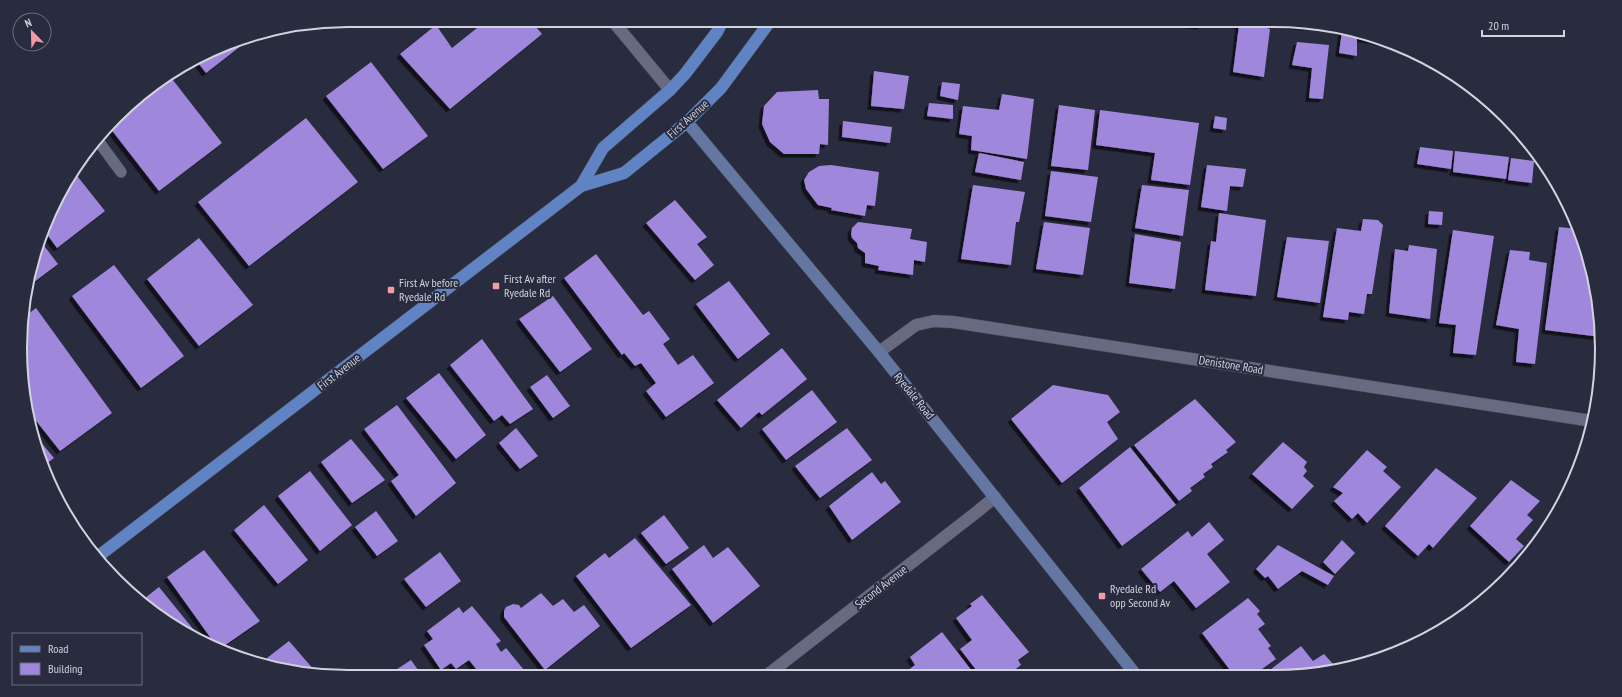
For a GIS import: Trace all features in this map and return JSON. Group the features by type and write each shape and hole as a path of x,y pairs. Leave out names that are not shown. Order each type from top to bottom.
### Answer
{"main road":[{"name":"First Avenue","path":"581,186 603,148 670,90 700,55 718,27"},
{"name":"First Avenue","path":"102,554 581,186 624,173 687,122 721,88 766,27"}],"street":[{"path":"618,27 670,90"},
{"name":"Ryedale Road","path":"687,122 879,352 1132,670"},
{"name":"Denistone Road","path":"879,352 916,325 934,321 953,322 1587,419"},
{"name":"Second Avenue","path":"774,670 995,497"}],"lane":[{"path":"101,144 121,172"}],"building":[{"path":"434,27 437,27 452,48 478,27 536,27 542,34 450,109 400,54"},
{"path":"1239,27 1267,27 1270,29 1264,77 1233,72"},
{"path":"1342,34 1357,38 1357,56 1339,53"},
{"path":"1297,42 1329,45 1323,99 1309,98 1312,68 1292,65"},
{"path":"242,45 206,73 199,64 225,51"},
{"path":"371,62 428,136 383,169 326,96"},
{"path":"874,71 909,76 904,109 871,106"},
{"path":"172,79 222,143 159,191 112,131 121,121 153,93"},
{"path":"942,82 960,84 958,100 940,96"},
{"path":"818,90 819,99 829,99 828,145 820,144 819,154 784,154 770,142 762,124 764,106 777,92"},
{"path":"1002,94 1034,99 1027,159 971,150 972,136 959,134 963,106 999,110"},
{"path":"929,103 953,105 953,119 927,116"},
{"path":"1059,105 1095,110 1088,170 1051,166"},
{"path":"1100,110 1199,123 1190,185 1151,180 1155,153 1096,145"},
{"path":"1215,116 1227,118 1226,130 1213,128"},
{"path":"306,118 358,182 249,266 198,202"},
{"path":"843,121 892,127 890,143 842,137"},
{"path":"1420,147 1453,151 1451,169 1417,164"},
{"path":"1455,151 1509,157 1506,179 1453,172"},
{"path":"979,153 1024,162 1021,180 975,172"},
{"path":"1511,158 1534,161 1532,183 1508,180"},
{"path":"831,165 879,172 875,206 867,205 865,216 831,210 832,208 818,205 806,189 804,180 809,172 819,166"},
{"path":"1207,165 1246,169 1243,187 1230,186 1227,211 1201,207"},
{"path":"1051,171 1098,177 1091,222 1045,216"},
{"path":"77,176 105,211 57,248 47,235 60,206"},
{"path":"973,185 1025,192 1019,222 1016,222 1011,265 961,259"},
{"path":"1142,185 1189,190 1183,236 1135,228"},
{"path":"675,200 707,237 697,244 714,265 695,280 646,223"},
{"path":"1429,211 1443,212 1442,225 1428,224"},
{"path":"1219,213 1266,220 1256,296 1205,290 1211,241 1216,242"},
{"path":"1363,219 1378,220 1383,225 1372,294 1367,294 1364,314 1349,312 1348,320 1323,317 1337,228 1361,231"},
{"path":"858,222 912,229 910,239 927,242 925,262 914,260 913,275 878,270 879,266 865,263 865,253 858,248 857,243 852,238 851,234 852,228"},
{"path":"1044,222 1090,228 1083,275 1036,269"},
{"path":"1559,227 1572,228 1589,286 1594,336 1545,330"},
{"path":"1453,230 1494,236 1476,355 1453,353 1456,325 1439,323"},
{"path":"1135,234 1181,242 1175,289 1129,283"},
{"path":"1287,237 1329,241 1320,303 1277,297"},
{"path":"199,238 253,305 199,346 147,279"},
{"path":"44,245 58,264 34,282"},
{"path":"1409,245 1437,249 1430,319 1389,313 1395,249 1408,251"},
{"path":"1510,250 1530,252 1529,260 1547,263 1535,364 1516,362 1519,329 1496,325"},
{"path":"596,254 643,315 649,311 670,339 663,344 678,365 693,355 714,383 666,417 646,391 656,383 641,363 635,366 624,353 622,355 564,278"},
{"path":"114,265 184,356 141,388 72,296"},
{"path":"729,281 770,334 738,359 696,304"},
{"path":"553,296 592,349 560,372 519,319"},
{"path":"36,308 112,413 60,451 35,419 33,411 27,348 29,313"},
{"path":"482,339 533,409 510,424 502,415 494,421 450,365"},
{"path":"782,348 807,379 762,415 759,412 741,428 717,400"},
{"path":"439,373 486,435 456,459 406,398"},
{"path":"547,375 570,406 553,418 530,387"},
{"path":"1053,385 1108,395 1120,412 1107,422 1118,439 1062,483 1011,419"},
{"path":"812,390 837,422 786,460 762,429"},
{"path":"1195,399 1236,442 1226,450 1228,452 1211,464 1213,467 1203,474 1205,477 1190,488 1192,491 1179,501 1134,445"},
{"path":"397,405 456,483 416,516 391,481 399,475 364,429"},
{"path":"516,428 538,456 520,469 499,443"},
{"path":"847,428 872,460 820,498 795,466"},
{"path":"351,439 385,480 352,503 321,462"},
{"path":"1283,442 1307,462 1304,467 1307,471 1303,476 1314,486 1292,509 1252,474"},
{"path":"41,443 54,458 48,463"},
{"path":"1130,447 1176,505 1122,546 1079,488"},
{"path":"1367,450 1387,467 1383,471 1401,487 1367,523 1358,513 1352,519 1334,501 1343,493 1333,487"},
{"path":"1436,468 1477,498 1433,548 1429,544 1418,556 1385,526"},
{"path":"310,471 352,525 320,551 278,496"},
{"path":"872,472 881,484 885,481 901,502 852,540 829,506"},
{"path":"1511,480 1540,501 1527,515 1533,520 1516,539 1524,546 1509,562 1470,526"},
{"path":"264,505 308,560 278,584 234,530"},
{"path":"376,511 398,541 377,556 355,527"},
{"path":"664,515 689,548 666,564 641,533"},
{"path":"1209,522 1224,540 1207,554 1230,582 1196,608 1174,581 1160,592 1141,569 1188,531 1192,537"},
{"path":"635,538 691,605 631,648 576,576 605,553 609,558"},
{"path":"1342,540 1355,553 1335,574 1323,562"},
{"path":"704,545 713,558 728,547 760,586 713,623 672,569"},
{"path":"1278,545 1334,576 1328,585 1302,571 1278,589 1268,576 1265,578 1256,569"},
{"path":"204,550 260,621 224,646 212,640 167,577"},
{"path":"440,552 461,581 426,607 404,579"},
{"path":"159,587 194,631 170,616 146,598"},
{"path":"541,593 553,606 563,599 574,612 584,605 600,626 545,670 504,617 506,607 513,604 519,605 521,608"},
{"path":"982,595 1029,652 1018,660 1021,665 1014,670 976,670 960,649 972,640 956,618 972,606 970,604"},
{"path":"1248,598 1260,611 1257,614 1265,624 1258,629 1271,646 1268,648 1276,659 1261,670 1230,670 1202,633"},
{"path":"472,606 501,641 496,644 501,652 506,648 524,670 477,670 469,660 456,669 451,663 441,670 424,645 433,639 427,631 459,607 463,613"},
{"path":"942,632 971,670 908,670 915,665 910,657"},
{"path":"289,641 312,667 286,664 268,660 267,658"},
{"path":"1301,646 1313,661 1324,654 1333,664 1295,669 1270,670"},
{"path":"411,660 418,670 396,670"}],"place":[{"name":"First Av after Ryedale Rd","path":"496,286"},
{"name":"First Av before Ryedale Rd","path":"391,290"},
{"name":"Ryedale Rd opp Second Av","path":"1102,596"}]}
